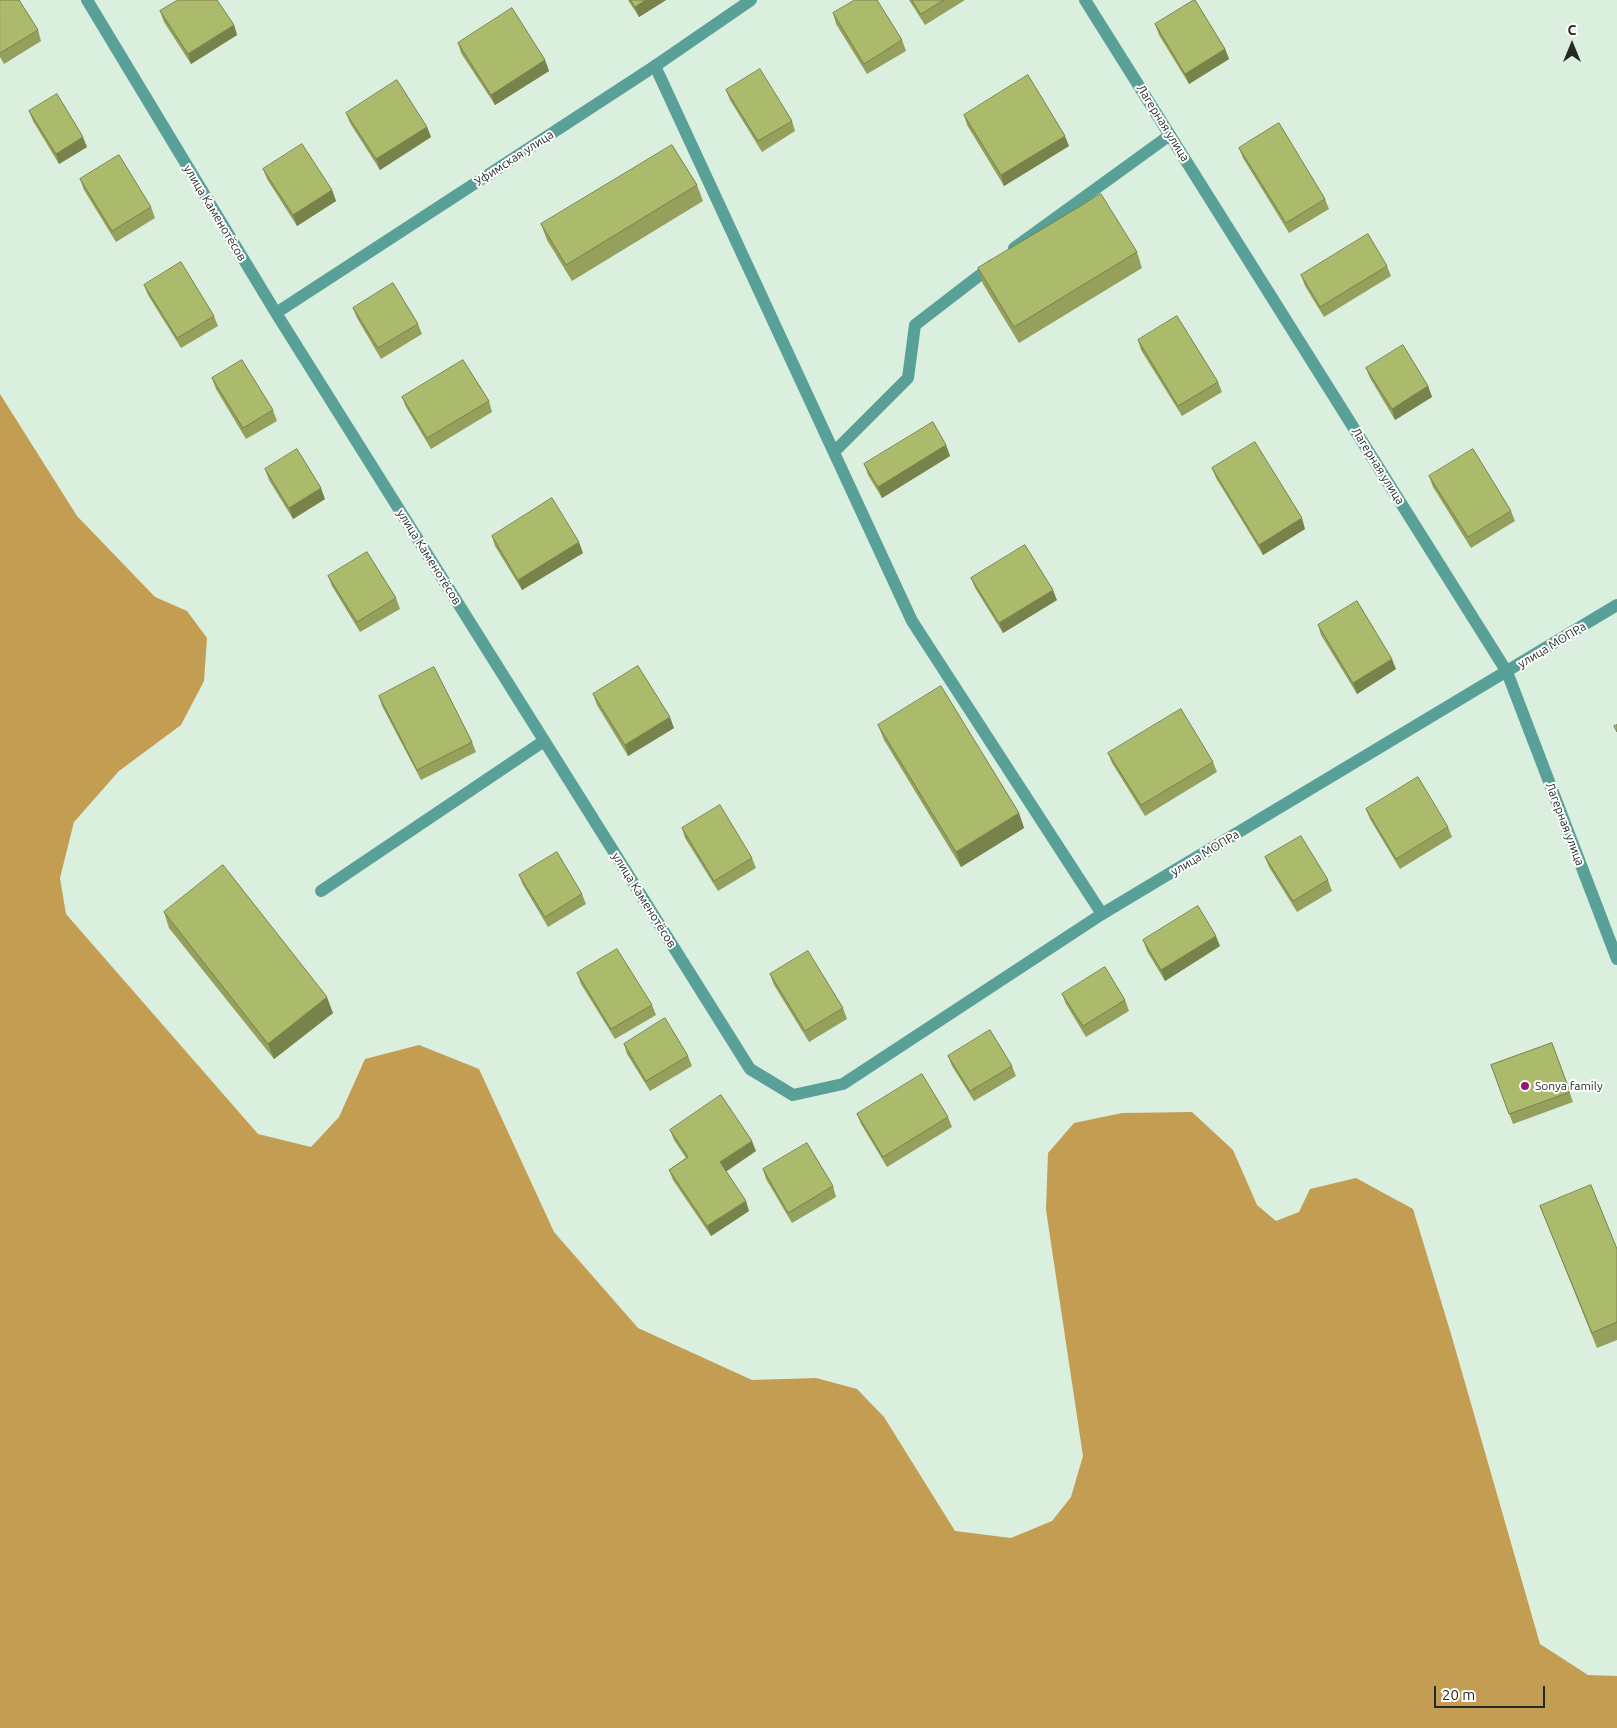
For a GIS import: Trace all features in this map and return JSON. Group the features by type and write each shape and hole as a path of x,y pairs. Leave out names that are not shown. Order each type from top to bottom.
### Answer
{"street":[{"name":"улица Каменотёсов","path":"87,0 276,313 750,1068 793,1094"},
{"name":"Уфимская улица","path":"276,313 655,66 750,0"},
{"name":"Лагерная улица","path":"1085,0 1507,672 1617,959"},
{"path":"655,66 912,621 1102,914"},
{"path":"834,452 908,378 915,325 1035,232 1170,135"},
{"name":"улица МОПРа","path":"793,1094 843,1084 1102,914 1617,605"},
{"path":"321,891 544,741"}],"shaded area":[{"path":"0,394 77,516 155,597 187,611 207,638 204,681 181,725 119,771 74,822 60,878 66,914 258,1134 311,1147 339,1117 365,1059 419,1045 479,1069 554,1232 638,1328 752,1380 816,1378 857,1389 884,1417 955,1531 1011,1538 1052,1521 1071,1497 1083,1456 1046,1210 1048,1153 1074,1123 1122,1113 1192,1112 1233,1150 1257,1205 1276,1221 1299,1212 1310,1189 1356,1178 1413,1209 1540,1644 1588,1675 1617,1676 1617,1728 0,1728"}],"building":[{"path":"0,0 19,0 38,30 0,53"},
{"path":"178,0 217,0 234,25 188,54 160,11"},
{"path":"631,0 646,0 635,7"},
{"path":"855,0 877,0 902,40 864,64 833,13"},
{"path":"912,0 944,0 921,14"},
{"path":"1194,0 1225,49 1185,74 1155,24"},
{"path":"512,8 545,60 491,95 458,43"},
{"path":"760,69 792,121 758,141 726,90"},
{"path":"1028,75 1065,136 1001,175 964,115"},
{"path":"397,80 427,127 376,159 346,113"},
{"path":"57,94 83,137 56,154 29,111"},
{"path":"1279,123 1325,199 1286,223 1239,148"},
{"path":"302,144 332,190 293,215 263,169"},
{"path":"672,145 697,185 566,265 541,224"},
{"path":"119,155 151,207 112,231 80,179"},
{"path":"1101,194 1137,252 1014,327 978,268"},
{"path":"1368,234 1387,266 1320,307 1301,275"},
{"path":"181,262 214,316 177,338 144,285"},
{"path":"393,283 418,324 378,348 353,308"},
{"path":"1177,316 1218,382 1178,406 1138,340"},
{"path":"1403,345 1428,386 1392,409 1366,368"},
{"path":"242,360 273,410 243,428 212,378"},
{"path":"463,360 489,401 427,438 402,397"},
{"path":"933,422 946,445 878,487 864,464"},
{"path":"1255,442 1302,518 1259,545 1212,468"},
{"path":"297,449 321,488 289,508 265,469"},
{"path":"1473,449 1511,511 1468,537 1429,476"},
{"path":"552,498 579,542 518,580 492,536"},
{"path":"1025,545 1053,590 999,623 971,578"},
{"path":"367,552 396,598 357,622 328,576"},
{"path":"1357,601 1392,659 1353,683 1318,625"},
{"path":"638,666 670,717 625,745 593,694"},
{"path":"434,667 472,742 417,770 379,696"},
{"path":"941,686 1019,813 956,852 878,725"},
{"path":"1181,709 1213,762 1141,805 1108,753"},
{"path":"1418,777 1448,827 1396,859 1366,809"},
{"path":"720,805 752,858 714,881 682,828"},
{"path":"1301,836 1328,880 1293,901 1265,857"},
{"path":"557,852 582,894 545,917 519,875"},
{"path":"223,865 327,997 268,1044 164,912"},
{"path":"1198,906 1216,936 1161,970 1143,940"},
{"path":"617,949 652,1005 611,1029 577,973"},
{"path":"808,951 843,1008 805,1031 770,974"},
{"path":"1105,967 1125,1000 1083,1026 1062,994"},
{"path":"665,1018 688,1056 646,1081 624,1044"},
{"path":"990,1030 1012,1066 970,1091 948,1056"},
{"path":"1552,1043 1570,1092 1509,1114 1491,1065"},
{"path":"922,1074 948,1117 883,1157 857,1114"},
{"path":"721,1095 752,1141 720,1162 746,1201 707,1226 669,1170 688,1157 670,1130"},
{"path":"807,1143 833,1186 788,1213 763,1169"},
{"path":"1591,1185 1617,1249 1617,1322 1592,1333 1540,1206"}],"place":[{"name":"Sonya family","path":"1525,1086"}]}
